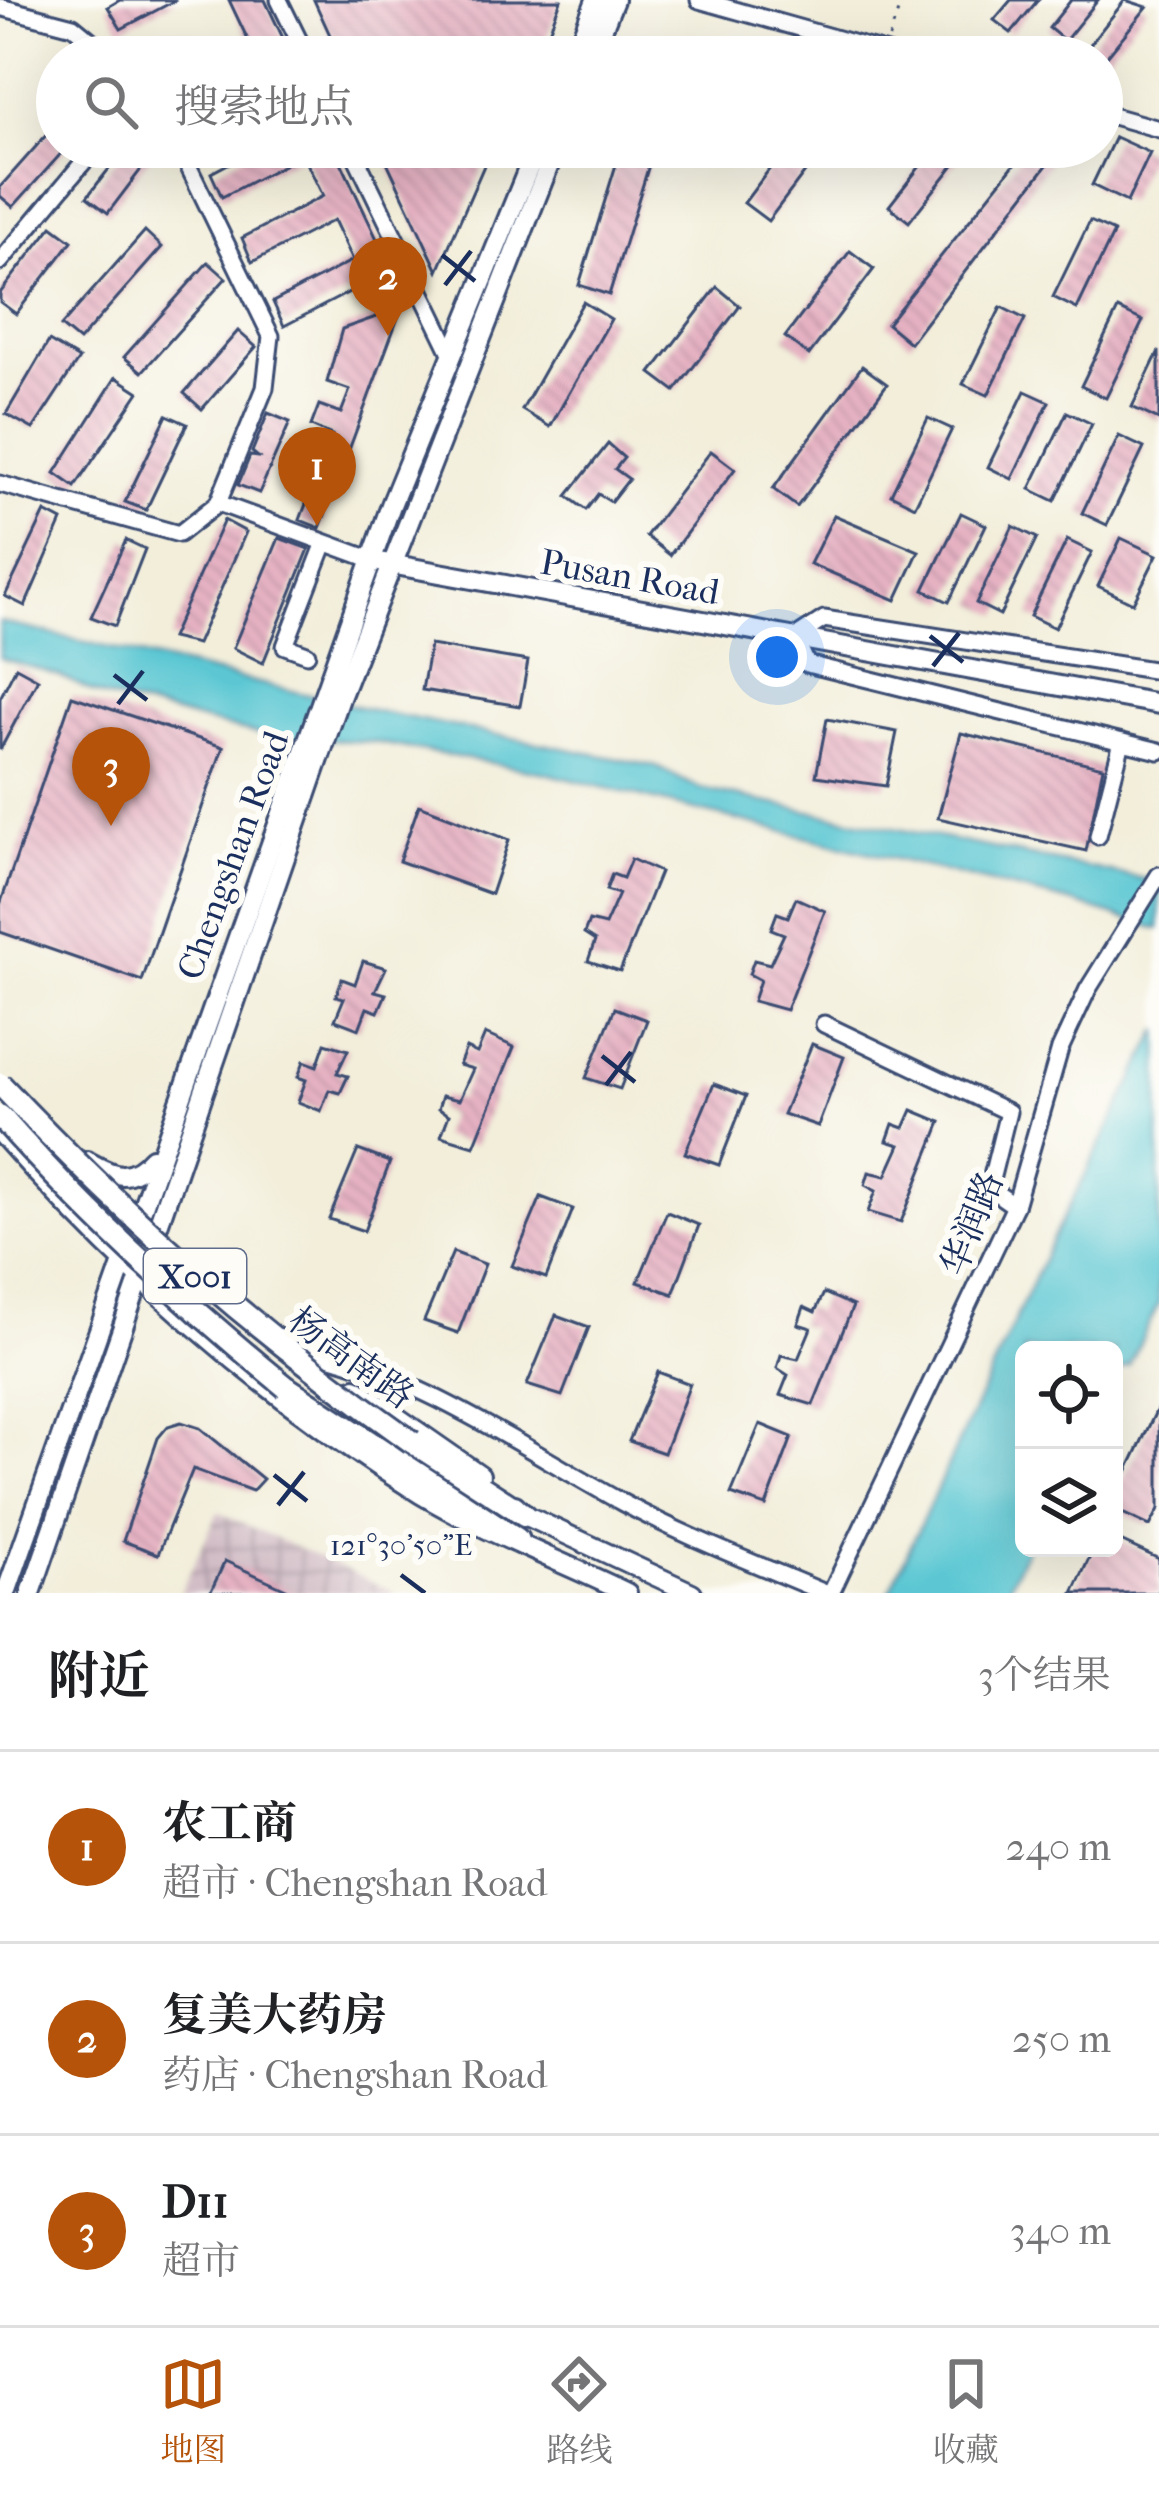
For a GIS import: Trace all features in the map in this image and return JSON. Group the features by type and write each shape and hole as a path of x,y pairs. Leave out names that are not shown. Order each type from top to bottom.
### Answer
{"highway":[{"name":"杨高南路","path":"0,1084 170,1255 298,1361 525,1515"},
{"name":"杨高南路","path":"0,1116 94,1219 177,1298 286,1387 517,1539"}],"main road":[{"path":"582,36 596,0"},
{"path":"599,36 614,0"},
{"name":"Chengshan Road","path":"382,562 450,351 528,168"},
{"name":"Chengshan Road","path":"31,1593 332,697 382,562 547,168"},
{"name":"Pusan Road","path":"382,562 1159,704"},
{"name":"Chengshan Road","path":"6,1593 162,1144 310,759"},
{"path":"0,1071 157,1226"},
{"name":"X001","path":"0,1132 120,1262"},
{"path":"87,1161 121,1178 134,1176 162,1144"},
{"name":"X001","path":"157,1226 302,1350"},
{"name":"杨高南路","path":"120,1262 324,1428 456,1513 626,1593"},
{"name":"杨高南路","path":"302,1350 500,1489 525,1515 692,1593"}],"street":[{"path":"279,0 297,36"},
{"path":"699,0 827,36"},
{"path":"0,7 74,26 86,36"},
{"path":"1123,119 1152,127"},
{"path":"0,262 78,168"},
{"path":"0,484 179,534 218,502 265,388 271,336 189,168"},
{"path":"361,168 450,351"},
{"path":"218,502 324,545 382,562"},
{"path":"307,654 285,646 324,545"},
{"path":"1155,672 824,619 795,638 807,664 1159,751"},
{"path":"1127,743 1159,734"},
{"path":"1098,836 1127,743"},
{"name":"华润路","path":"828,1593 1015,1206 1060,1048 1157,877"},
{"path":"824,1024 1008,1112 989,1188 1015,1206"},
{"name":"杨高南路","path":"302,1350 392,1376 630,1507 828,1593"}],"path":[{"path":"890,36 902,0"}],"shaded area":[{"path":"218,1512 396,1593 180,1593"}],"water":[{"path":"0,622 381,712 654,766 701,789 1159,882 1159,929 1070,902 541,772 374,742 271,737 104,697 57,675 0,658"},
{"path":"1159,1029 1159,1303 1129,1366 1123,1368 1123,1341 1015,1341 1015,1557 1023,1557 1005,1593 889,1593 1052,1240"}],"building":[{"path":"120,0 176,0 121,29 108,7"},
{"path":"229,0 265,0 282,36 246,36"},
{"path":"314,0 561,0 547,36 330,36"},
{"path":"1011,0 1038,0 1011,33 994,20"},
{"path":"1071,0 1098,0 1069,36 1059,36 1049,28"},
{"path":"1125,0 1147,7 1123,37 1097,36"},
{"path":"1123,141 1150,153 1127,202 1092,185 1100,168 1123,168"},
{"path":"36,147 36,168 48,168 13,207 0,196 0,187"},
{"path":"110,168 142,168 108,213 87,197"},
{"path":"220,168 278,168 222,197 211,173"},
{"path":"309,168 344,168 405,299 320,528 300,520 332,435 311,426 319,405 341,413 350,390 327,382 342,329 379,316 365,284 284,326 273,302 353,260 334,220 252,262 242,238 323,196"},
{"path":"390,168 483,168 438,271"},
{"path":"615,168 648,168 609,295 579,285"},
{"path":"770,168 808,168 768,221 744,203"},
{"path":"919,168 951,168 909,222 889,206"},
{"path":"1011,168 1045,168 910,343 887,324"},
{"path":"1090,221 1114,232 1077,309 1053,297"},
{"path":"52,226 72,241 16,314 0,302 0,293"},
{"path":"145,231 162,247 79,341 61,326"},
{"path":"850,251 874,269 809,355 785,337"},
{"path":"208,262 226,278 142,372 124,357"},
{"path":"717,287 740,306 675,391 651,373"},
{"path":"583,302 611,319 550,427 522,410"},
{"path":"1001,307 1025,319 988,395 963,384"},
{"path":"1118,309 1143,321 1106,398 1081,386"},
{"path":"238,331 256,347 202,409 184,393"},
{"path":"49,341 79,359 33,429 6,414"},
{"path":"1159,351 1159,420 1132,407"},
{"path":"862,366 887,384 797,507 773,489"},
{"path":"116,377 139,392 75,487 55,473"},
{"path":"1025,391 1049,402 1012,479 988,467"},
{"path":"1067,412 1092,424 1055,501 1030,489"},
{"path":"268,413 290,422 259,493 238,485 250,456 258,457 252,452"},
{"path":"167,415 187,424 146,510 125,502"},
{"path":"928,418 952,429 915,506 891,494"},
{"path":"1119,436 1144,448 1107,525 1082,513"},
{"path":"608,444 624,458 615,469 629,479 611,502 598,494 586,510 567,496"},
{"path":"711,451 735,469 670,555 646,536"},
{"path":"45,512 62,521 25,606 5,596"},
{"path":"961,513 986,525 949,602 924,590"},
{"path":"834,515 919,551 896,600 810,564"},
{"path":"224,520 246,532 197,644 171,638"},
{"path":"1013,526 1037,538 1000,615 976,603"},
{"path":"279,538 309,549 263,663 233,648"},
{"path":"1121,538 1157,555 1133,603 1098,586"},
{"path":"126,540 145,549 115,626 91,617"},
{"path":"1067,540 1092,552 1055,628 1030,616"},
{"path":"430,645 528,661 520,706 422,690"},
{"path":"16,667 38,679 0,750 0,698"},
{"path":"72,696 223,747 142,981 0,932 0,905"},
{"path":"827,719 897,732 886,786 816,776"},
{"path":"961,733 1103,767 1086,851 938,818"},
{"path":"419,805 509,840 491,894 399,861"},
{"path":"631,859 660,872 620,971 588,961 595,941 584,934 589,921 605,925 619,894 606,890 612,874 623,878"},
{"path":"796,898 825,911 786,1010 753,1001 760,980 749,974 754,960 770,964 784,934 771,929 777,913 788,917"},
{"path":"363,961 386,968 375,991 386,994 378,1012 367,1008 359,1029 335,1020 344,998 336,996 342,979 355,984"},
{"path":"615,1008 647,1020 620,1089 586,1078"},
{"path":"485,1034 514,1047 474,1146 441,1136 449,1115 438,1109 442,1096 459,1100 473,1069 459,1065 466,1048 477,1053"},
{"path":"325,1043 348,1050 337,1073 348,1076 340,1093 329,1090 321,1111 298,1102 306,1080 298,1077 304,1061 317,1066"},
{"path":"812,1044 844,1057 818,1126 783,1114"},
{"path":"714,1084 746,1096 719,1165 685,1153"},
{"path":"912,1110 941,1122 901,1222 868,1212 876,1191 865,1185 869,1172 886,1176 900,1145 887,1141 893,1124 904,1128"},
{"path":"358,1150 390,1162 364,1231 329,1219"},
{"path":"541,1197 573,1209 546,1278 512,1266"},
{"path":"667,1212 699,1225 673,1294 638,1282"},
{"path":"453,1252 485,1264 458,1333 424,1321"},
{"path":"824,1293 853,1306 813,1405 780,1395 788,1375 777,1368 781,1355 798,1359 811,1328 798,1324 804,1307 815,1312"},
{"path":"556,1315 589,1327 562,1396 527,1385"},
{"path":"658,1372 690,1384 664,1453 629,1441"},
{"path":"1159,1405 1159,1509 1150,1526 1123,1513 1123,1480"},
{"path":"181,1422 200,1428 263,1479 252,1491 193,1469 158,1554 123,1541 158,1438 168,1426"},
{"path":"760,1424 792,1437 766,1506 731,1494"},
{"path":"1123,1542 1159,1559 1159,1593 1073,1593 1090,1557 1123,1557"},
{"path":"225,1561 295,1593 210,1593"}],"place":[{"name":"复美大药房","path":"388,336"},
{"name":"农工商","path":"317,526"},
{"name":"D11","path":"111,826"}]}
